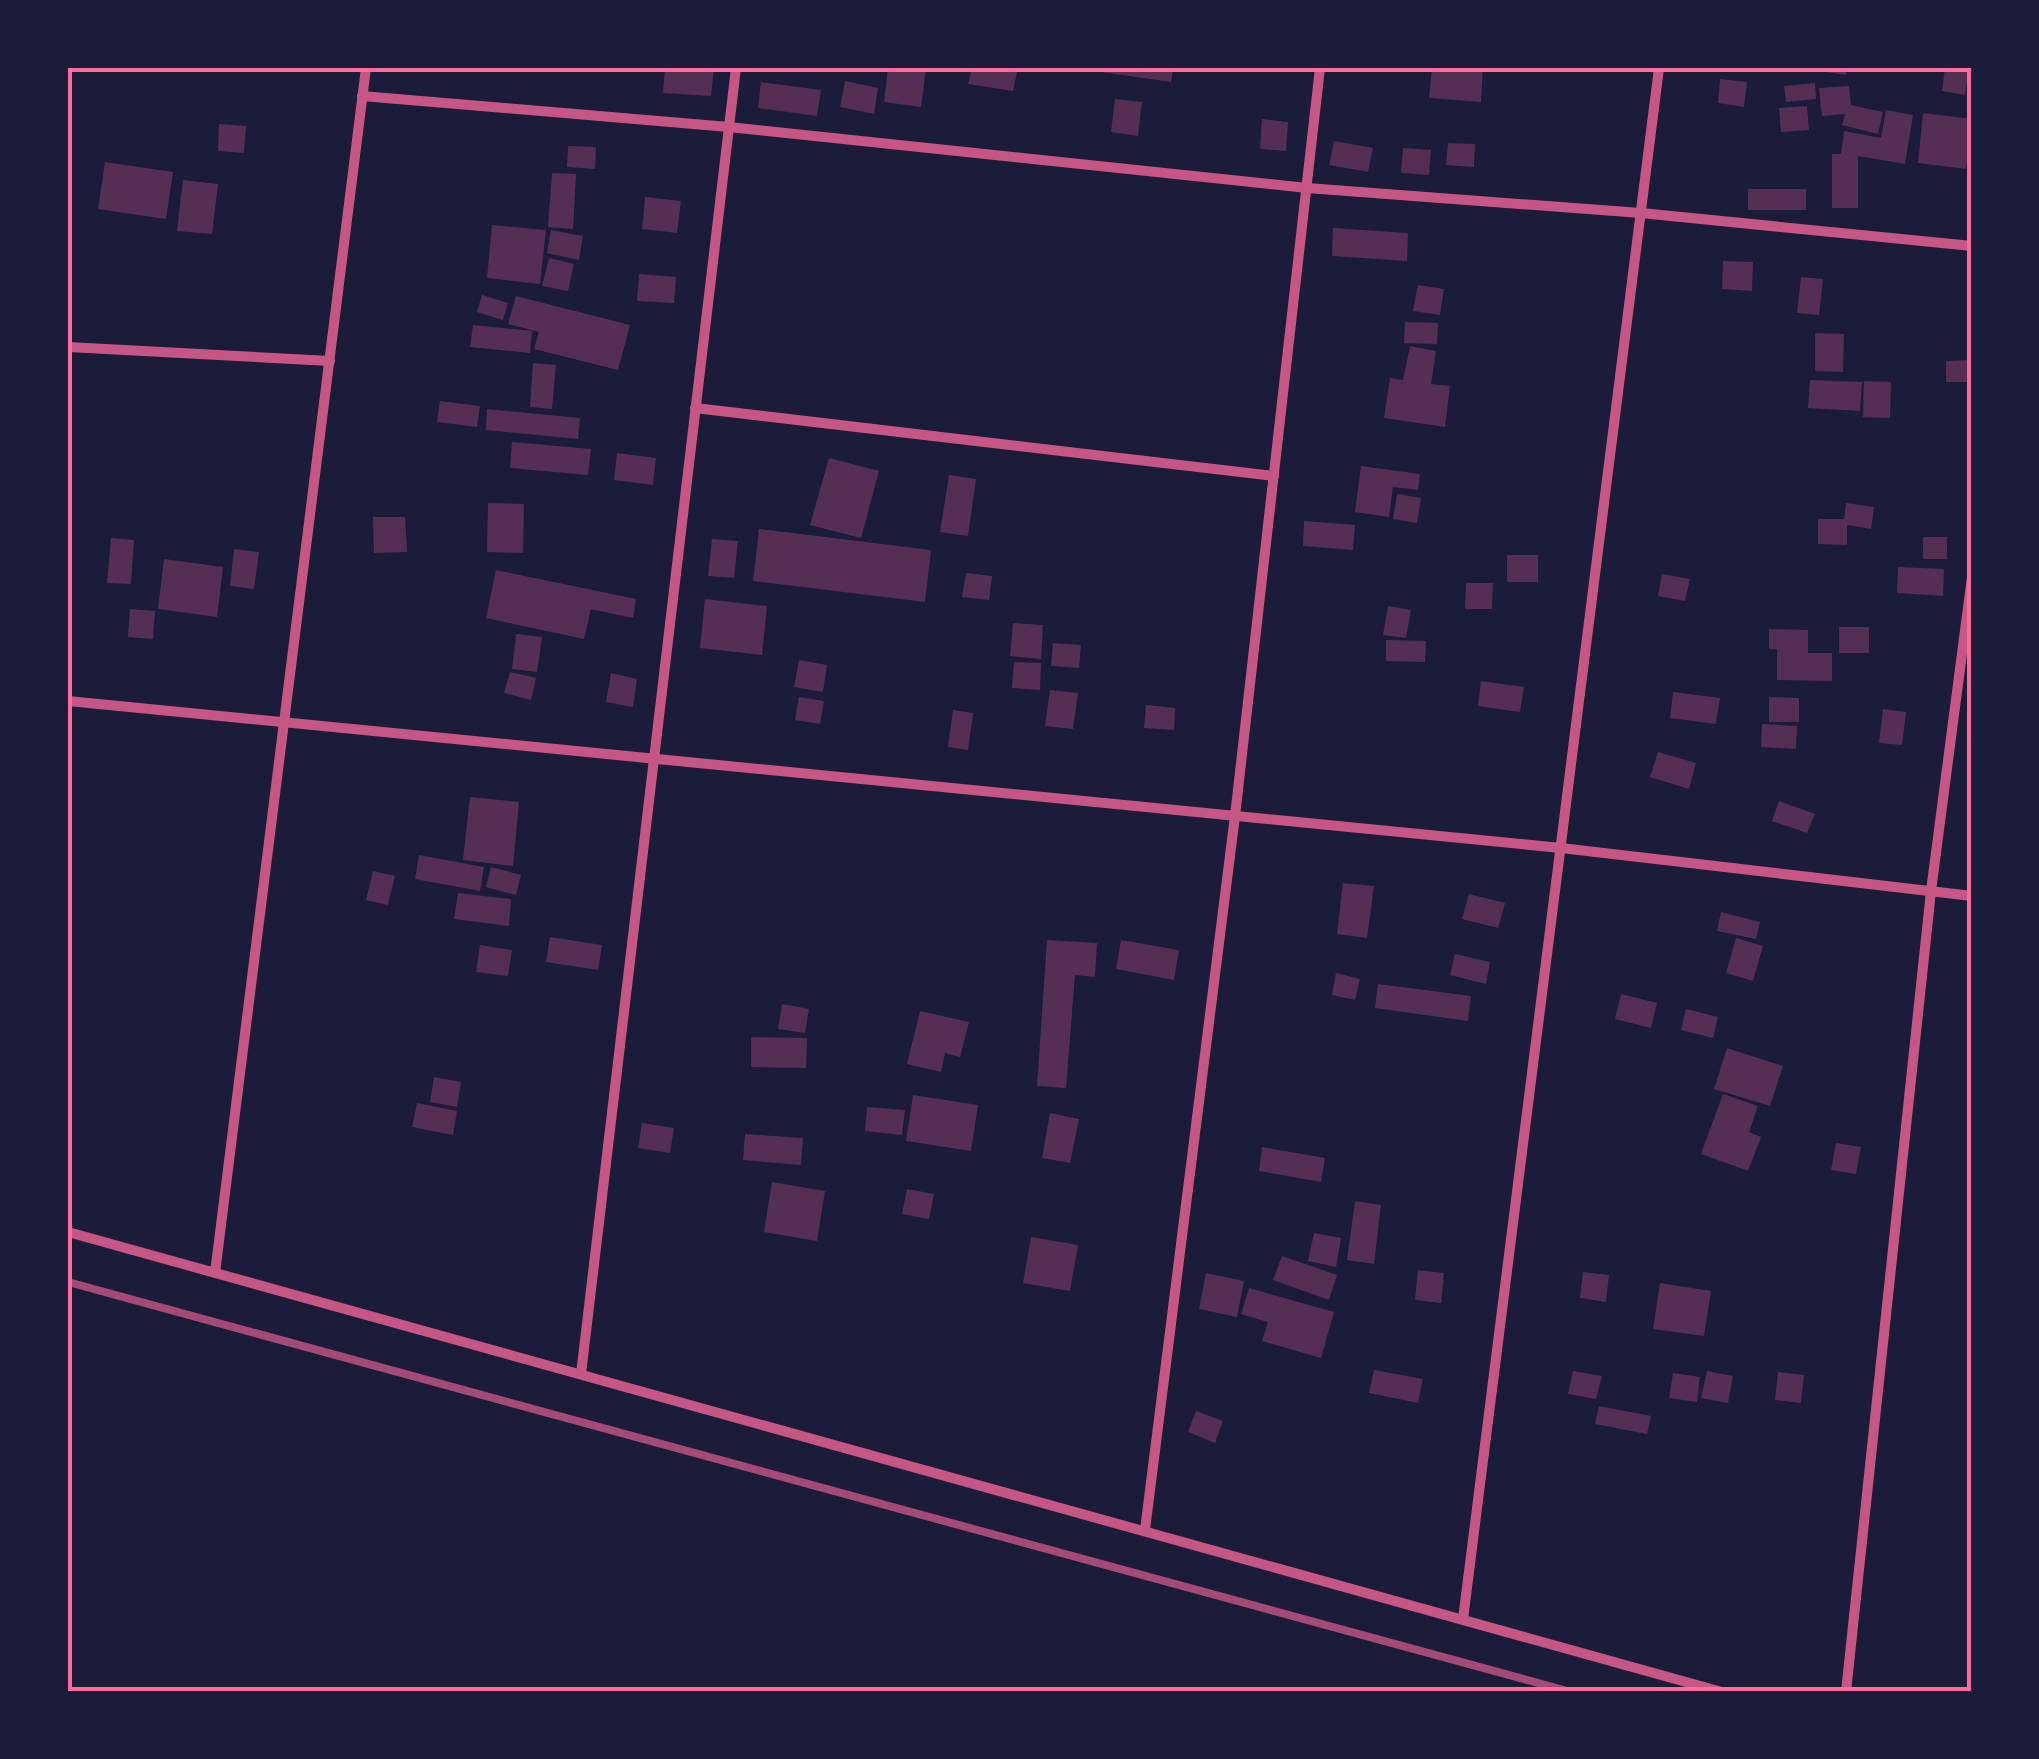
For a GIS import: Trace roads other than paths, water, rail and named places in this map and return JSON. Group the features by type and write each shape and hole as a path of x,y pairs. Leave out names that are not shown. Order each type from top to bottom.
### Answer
{"street":[{"path":"215,1273 366,68"},
{"path":"581,1374 736,68"},
{"path":"1145,1530 1234,816 1320,68"},
{"path":"1464,1618 1659,68"},
{"path":"362,96 729,127 1307,188 1641,213 1972,246"},
{"path":"68,347 330,361"},
{"path":"696,408 1274,476"},
{"path":"1846,1692 1931,891 1972,578"},
{"path":"68,701 1561,848 1972,896"},
{"path":"68,1232 1722,1692"}],"railway":[{"path":"68,1282 1571,1692"}]}
